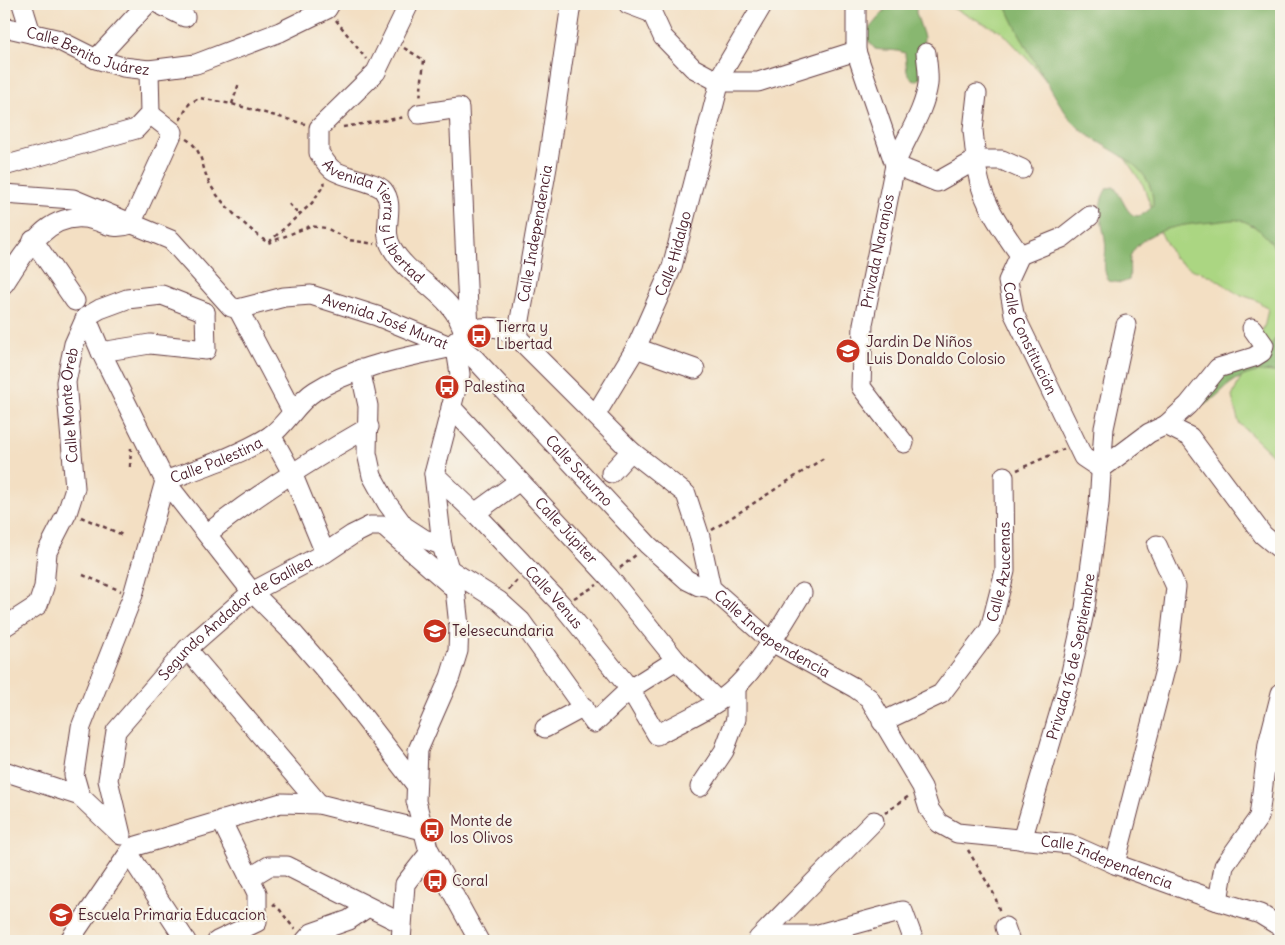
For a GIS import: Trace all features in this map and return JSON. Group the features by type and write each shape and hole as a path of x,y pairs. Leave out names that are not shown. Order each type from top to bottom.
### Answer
{"street":[{"path":"22,4 31,33"},
{"path":"96,59 115,41 147,4"},
{"path":"159,4 185,16"},
{"path":"319,128 376,72 408,4"},
{"name":"Calle Independencia","path":"571,4 547,167 517,337 631,451 686,494 700,538 711,588 772,642 855,688 869,698 922,787 928,808 939,823 958,833 1070,844 1115,864 1218,901 1279,919"},
{"path":"628,4 655,8 663,37 694,68 719,82 758,82 856,52"},
{"name":"Calle Hidalgo","path":"596,414 636,348 672,267 722,73 763,4"},
{"path":"856,4 856,52 896,165 937,182 976,160 1002,160 1022,169"},
{"path":"149,70 196,64 280,32 328,6"},
{"name":"Calle Benito Juárez","path":"4,27 56,38 96,59 123,67 149,70 150,114"},
{"name":"Privada Naranjos","path":"904,443 861,387 863,324 896,165 904,142 919,116 928,85 926,53"},
{"path":"977,94 973,130 977,174 988,208 1020,255 1062,238 1090,216"},
{"path":"418,114 458,108 460,339"},
{"path":"4,166 136,129 150,114 173,132 131,224 118,229 82,218 58,222 32,240 4,284"},
{"name":"Avenida Tierra y Libertad","path":"319,128 319,153 333,170 382,188 388,199 389,214 386,230 391,247 406,267 445,300 458,315 460,339"},
{"path":"4,194 73,199 172,240 235,308 292,411"},
{"path":"32,240 75,301"},
{"name":"Calle Constitución","path":"1020,255 1008,281 1014,314 1083,458 1101,469"},
{"path":"101,352 150,344 206,350 205,312 162,295 128,299 100,309 86,317 101,352 165,480 252,592 293,633 345,693 416,785"},
{"name":"Avenida José Murat","path":"205,312 235,308 284,297 311,295 460,339 457,355 460,374 434,474 442,545 455,590 459,626 458,650 450,677 418,750 416,801 430,852 479,941"},
{"name":"Calle Monte Oreb","path":"4,628 38,605 44,587 47,552 68,513 75,488 66,382 74,344 86,317"},
{"name":"Privada 16 de Septiembre","path":"1022,840 1070,677 1085,608 1099,504 1104,428 1126,325"},
{"path":"1101,469 1150,433 1166,426 1188,405 1218,368 1254,358 1262,352 1264,345 1252,328"},
{"name":"Calle Palestina","path":"80,796 74,775 81,727 133,595 165,480 229,457 271,435 292,411 314,391 360,369 460,339 485,329 502,329 517,337"},
{"name":"Calle Saturno","path":"460,339 475,359 648,545 687,580 699,586 711,588"},
{"path":"636,348 695,369"},
{"path":"360,369 369,427 367,453 372,476 387,503 404,526 424,539 442,545"},
{"name":"Calle Júpiter","path":"451,407 609,577 676,660 718,701"},
{"path":"1166,426 1190,436 1262,536 1281,550"},
{"path":"208,533 244,505 292,473 369,427"},
{"path":"271,435 292,473 325,553"},
{"path":"611,473 631,451"},
{"name":"Calle Venus","path":"434,474 475,513 561,604 630,689 657,735 718,701"},
{"name":"Calle Azucenas","path":"882,722 941,694 990,629 1005,571 1004,476"},
{"path":"475,513 519,481"},
{"name":"Segundo Andador de Galilea","path":"128,845 113,810 108,780 116,731 187,649 252,592 325,553 352,535 370,526 383,526 455,590"},
{"path":"1115,864 1168,658 1176,587 1157,544"},
{"path":"449,569 499,601 521,621 594,723 630,689 676,660"},
{"path":"718,701 736,687 772,642 802,593"},
{"path":"187,649 319,804"},
{"path":"700,787 724,751 736,719 736,687"},
{"path":"1218,901 1224,866 1259,817 1268,744 1281,693"},
{"path":"545,728 584,707"},
{"path":"1268,744 1281,764"},
{"path":"4,771 80,796 128,845 186,941"},
{"path":"69,941 128,845 281,803 319,804 424,830"},
{"path":"217,941 258,922 253,886 221,820"},
{"path":"759,938 874,821"},
{"path":"401,932 405,884 430,852"},
{"path":"253,886 269,866 287,866 368,907 401,932"},
{"path":"301,937 349,920 368,907"},
{"path":"759,938 816,938 903,911 914,941"}],"path":[{"path":"328,6 376,72"},
{"path":"268,243 254,233 211,186 204,171 200,153 192,142 173,132 189,104 199,98 232,104 319,128 352,127 418,114 424,60 391,41"},
{"path":"232,104 239,83"},
{"path":"268,243 312,203 333,170"},
{"path":"289,204 299,215"},
{"path":"268,243 310,226 326,228 350,240 391,247"},
{"path":"1004,476 1076,443"},
{"path":"700,538 824,458"},
{"path":"68,513 90,520 125,536"},
{"path":"561,604 589,590 609,577 648,545"},
{"path":"499,601 527,570"},
{"path":"82,575 133,595"},
{"path":"874,821 922,787"},
{"path":"958,833 995,896 1007,934"},
{"path":"253,886 280,910 301,937"}],"green space":[{"path":"890,4 916,4 916,13 924,37 921,78 916,81 912,80 907,72 905,53 875,49 866,38 868,30"},
{"path":"944,4 1281,4 1281,505 1274,506 1273,482 1277,459 1239,423 1232,397 1265,324 1268,308 1256,300 1236,293 1213,277 1191,269 1174,258 1160,231 1143,185 1112,139 1071,111 1034,66 1002,32"},
{"path":"1005,4 1281,4 1281,263 1273,245 1254,226 1244,221 1227,220 1170,228 1149,237 1140,243 1131,254 1129,280 1121,283 1109,281 1105,271 1106,246 1100,214 1103,195 1107,188 1114,187 1129,212 1139,216 1153,206 1151,191 1146,178 1137,168 1079,128 1069,117 1019,34"},
{"path":"1281,325 1281,374 1266,371 1243,376 1215,397 1200,405 1207,388 1213,380 1261,354 1269,347"}],"place":[{"name":"Tierra y Libertad","path":"479,336"},
{"name":"Jardin De Niños Luis Donaldo Colosio","path":"848,351"},
{"name":"Palestina","path":"447,387"},
{"name":"Telesecundaria","path":"435,631"},
{"name":"Monte de los Olivos","path":"432,830"},
{"name":"Coral","path":"435,881"},
{"name":"Escuela Primaria Educacion","path":"61,915"}]}
